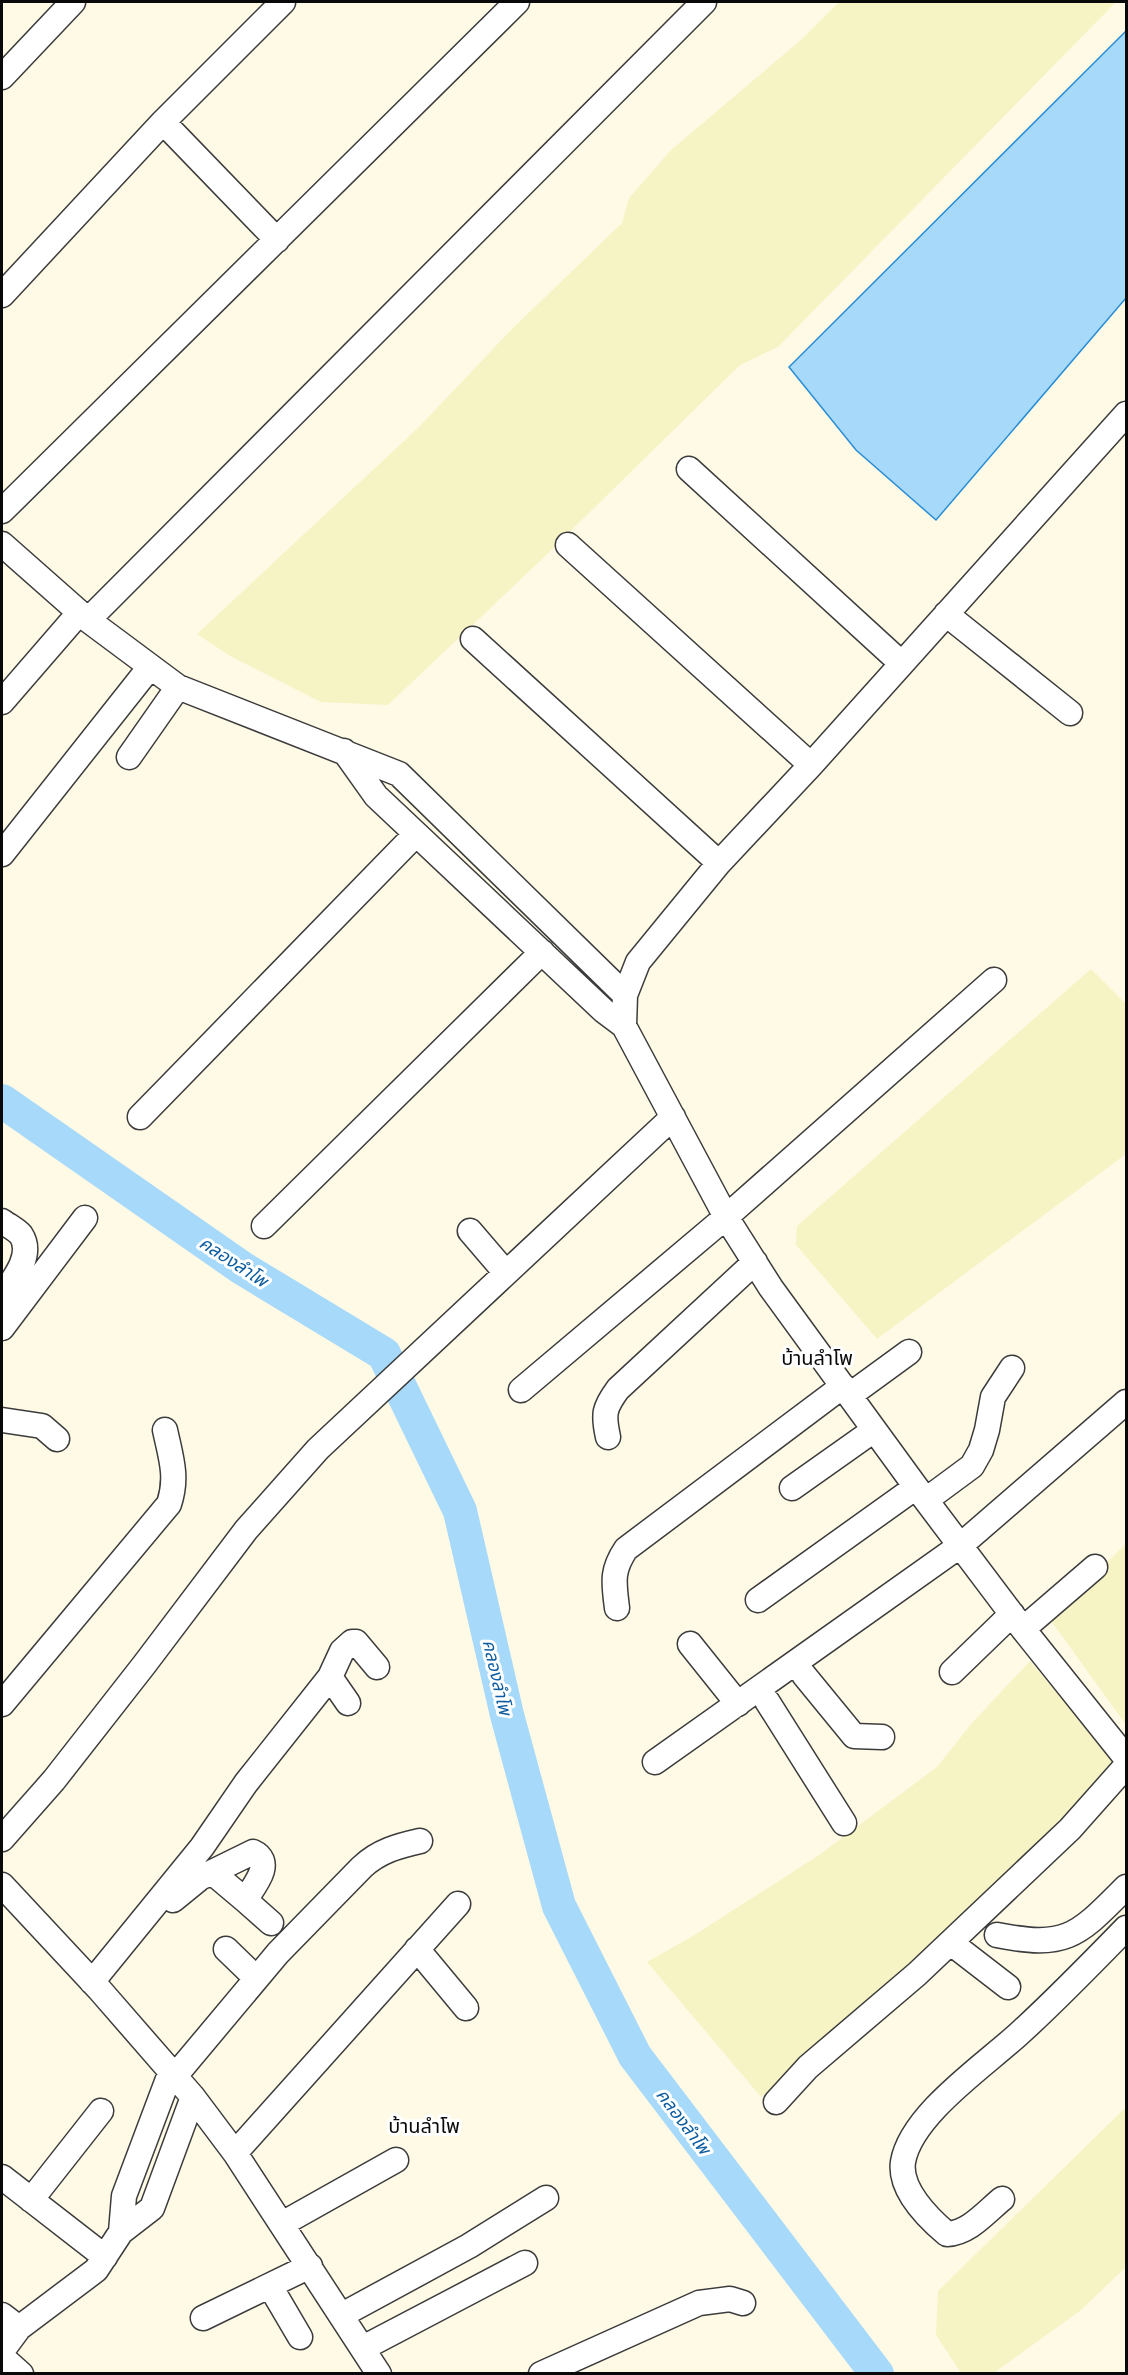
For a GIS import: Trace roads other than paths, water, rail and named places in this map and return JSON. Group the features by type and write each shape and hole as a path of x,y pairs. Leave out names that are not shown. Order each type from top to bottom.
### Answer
{"street":[{"path":"2,77 73,2"},
{"path":"2,295 163,122 284,2"},
{"path":"2,511 517,2"},
{"path":"2,702 83,616 704,2"},
{"path":"163,122 277,240"},
{"path":"624,1026 625,995 638,962 719,863 812,765 1126,414"},
{"path":"689,469 901,663"},
{"path":"2,544 83,616 178,687 399,774 625,995"},
{"path":"568,545 812,765"},
{"path":"946,614 1070,713"},
{"path":"473,639 719,863"},
{"path":"2,854 150,667"},
{"path":"129,757 178,687"},
{"path":"344,751 376,796 624,1026 726,1217 755,1262 921,1493 1017,1621 1126,1758"},
{"path":"140,1117 416,834"},
{"path":"264,1226 542,952"},
{"path":"521,1390 726,1217 994,980"},
{"path":"2,1839 54,1780 246,1530 318,1449 673,1117"},
{"path":"2,1329 86,1218"},
{"path":"2,1221 20,1235 25,1250 19,1271 2,1296"},
{"path":"470,1231 506,1273"},
{"path":"608,1437 604,1419 607,1404 618,1389 755,1262"},
{"path":"617,1608 614,1582 616,1564 626,1549 847,1390 909,1352"},
{"path":"758,1600 921,1493 972,1466 981,1450 993,1397 1012,1368"},
{"path":"714,1739 804,1675 965,1551 1126,1402"},
{"path":"2,1420 42,1426 57,1439"},
{"path":"2,1704 169,1504 174,1488 174,1472 165,1430"},
{"path":"792,1488 874,1430"},
{"path":"655,1762 965,1551"},
{"path":"952,1672 1017,1621 1095,1567"},
{"path":"95,1985 202,1848 246,1782 330,1677 342,1651 352,1642 356,1642 376,1667"},
{"path":"690,1644 738,1704"},
{"path":"804,1675 854,1737 882,1737"},
{"path":"330,1677 348,1703"},
{"path":"767,1701 844,1823"},
{"path":"776,2102 808,2067 951,1943 1070,1829 1126,1766"},
{"path":"122,2232 124,2196 173,2073 306,1923 373,1856 420,1840"},
{"path":"95,1985 178,1894 200,1878 248,1852 253,1852 260,1855 264,1867 259,1880 245,1900"},
{"path":"213,1873 271,1923"},
{"path":"2,1885 95,1985 193,2097 235,2153 379,2373"},
{"path":"997,1935 1029,1941 1056,1940 1078,1932 1097,1917 1126,1887"},
{"path":"235,2153 458,1904"},
{"path":"1002,2199 966,2229 947,2234 908,2190 903,2164 906,2150 919,2126 939,2104 1021,2032 1126,1928"},
{"path":"951,1943 1008,1987"},
{"path":"226,1949 256,1978"},
{"path":"417,1949 466,2008"},
{"path":"2,2351 10,2321 96,2270 122,2232 152,2208 193,2097"},
{"path":"31,2200 101,2110"},
{"path":"282,2224 396,2160"},
{"path":"2,2177 105,2257"},
{"path":"342,2315 469,2246 546,2198"},
{"path":"363,2348 525,2264"},
{"path":"203,2318 310,2266"},
{"path":"270,2286 300,2337"},
{"path":"541,2373 699,2303 730,2299 743,2303"},
{"path":"2,2357 21,2373"}],"water":[{"path":"1126,31 1126,298 936,520 856,450 789,367"}],"waterway":[{"name":"คลองลำโพ","path":"2,1101 242,1268 384,1354 460,1511 507,1715 559,1906 635,2056 877,2374"}],"district":[{"name":"บ้านลำโพ","path":"817,1357"},
{"name":"บ้านลำโพ","path":"424,2125"}]}
